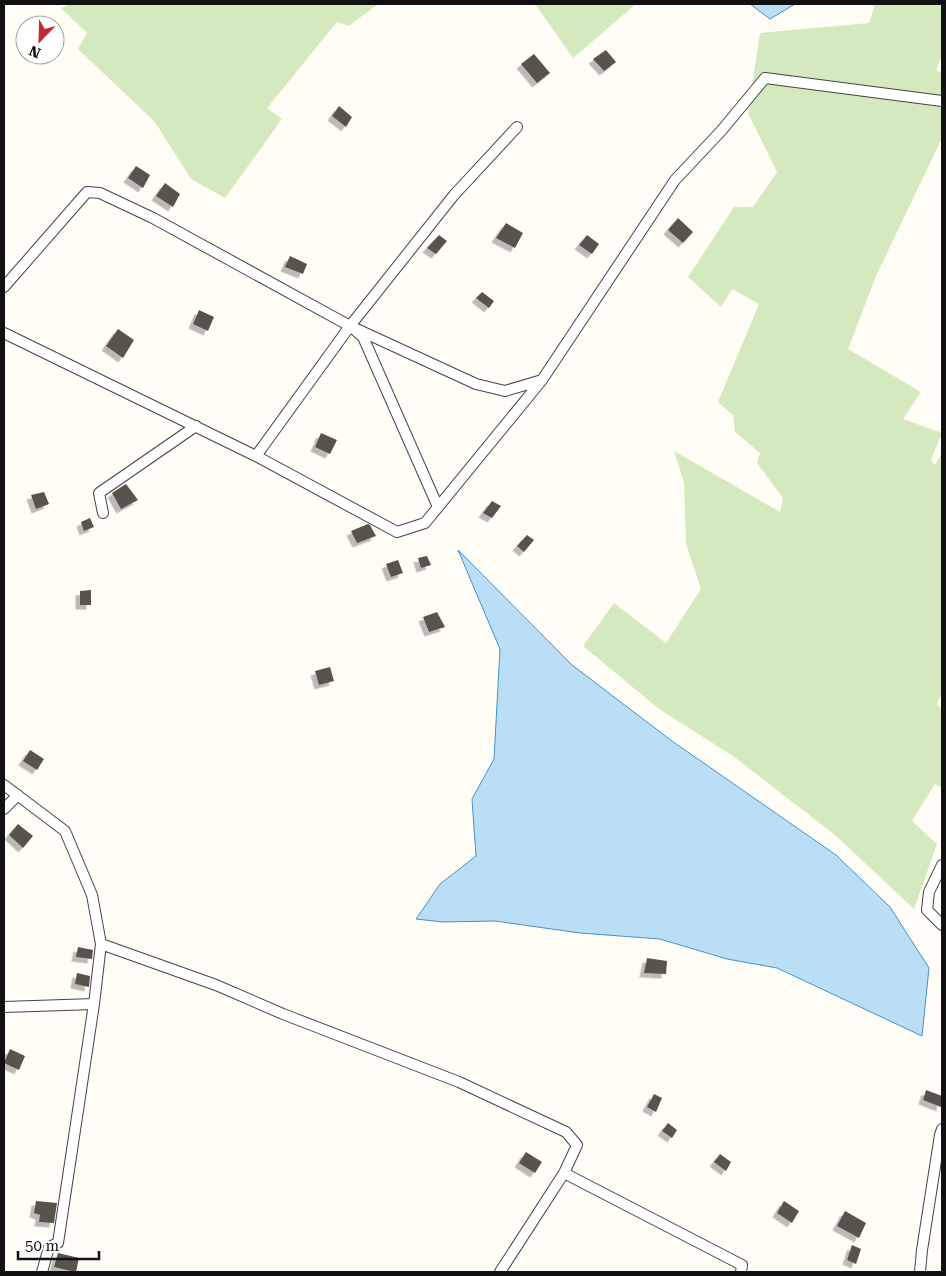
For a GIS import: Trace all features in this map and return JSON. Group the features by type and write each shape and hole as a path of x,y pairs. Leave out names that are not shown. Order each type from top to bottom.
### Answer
{"street":[{"path":"4,333 256,456 397,532 425,523 542,380 676,180 722,130 765,78 942,101"},
{"path":"256,456 350,326 454,195 517,127"},
{"path":"4,287 87,192 100,193 153,218 350,326 476,384 505,390 542,380"},
{"path":"350,326 363,337 438,507"},
{"path":"103,513 99,493 196,426"},
{"path":"4,785 65,831 92,895 101,944 94,1004 58,1243 49,1248 42,1272"},
{"path":"4,809 18,795"},
{"path":"942,865 929,892 927,910 942,925"},
{"path":"101,944 216,985 284,1014 459,1082 566,1132 577,1146 564,1174 500,1272"},
{"path":"4,1007 94,1004"},
{"path":"920,1272 942,1129"},
{"path":"564,1174 742,1266 741,1272"}],"green space":[{"path":"70,4 378,4 349,26 337,22 267,108 282,119 225,198 191,179 155,122 78,49 87,33 61,8"},
{"path":"535,4 636,4 573,58"},
{"path":"875,4 942,4 942,56 936,70 942,73 942,138 876,276 848,349 921,392 903,419 942,433 931,460 935,465 942,452 942,693 937,704 942,709 942,788 935,784 912,821 937,844 914,909 835,835 733,756 659,709 583,646 614,603 666,643 701,589 686,544 684,483 674,451 780,512 783,498 757,463 760,453 735,432 733,415 718,402 759,304 732,289 721,307 688,277 734,207 753,207 777,172 748,113 760,33 869,23"}],"water":[{"path":"750,4 795,4 770,19"},
{"path":"458,550 572,665 672,741 836,855 890,907 929,968 922,1036 777,968 727,959 660,939 580,933 495,921 443,922 416,919 440,884 476,856 472,799 494,759 500,649"}],"building":[{"path":"606,50 616,62 604,71 593,59"},
{"path":"534,54 550,73 537,83 521,64"},
{"path":"339,106 352,117 346,127 332,116"},
{"path":"136,166 150,175 143,188 128,178"},
{"path":"165,183 180,194 173,207 156,196"},
{"path":"678,218 693,232 683,243 668,230"},
{"path":"506,223 523,233 515,248 496,238"},
{"path":"439,235 447,241 436,254 427,248"},
{"path":"587,235 599,244 592,254 579,245"},
{"path":"290,256 307,264 303,274 285,267"},
{"path":"482,292 494,301 489,308 476,298"},
{"path":"199,310 214,317 208,331 193,324"},
{"path":"118,329 134,340 123,358 106,346"},
{"path":"321,433 337,440 330,454 315,447"},
{"path":"126,484 138,500 121,509 112,493"},
{"path":"44,492 49,504 36,509 31,495"},
{"path":"492,501 501,506 492,518 483,513"},
{"path":"90,518 94,527 84,531 81,522"},
{"path":"368,524 376,536 357,543 351,531"},
{"path":"527,535 534,540 524,552 517,546"},
{"path":"427,556 431,565 421,568 418,558"},
{"path":"398,560 403,573 391,577 386,564"},
{"path":"91,590 91,605 80,605 80,591"},
{"path":"437,612 445,627 429,632 423,617"},
{"path":"330,667 334,681 319,685 315,671"},
{"path":"30,750 44,759 37,770 23,761"},
{"path":"18,824 33,836 23,848 9,835"},
{"path":"78,947 93,950 92,959 76,957"},
{"path":"647,958 667,961 666,974 644,973"},
{"path":"77,973 90,976 89,987 75,984"},
{"path":"10,1049 25,1056 19,1070 4,1063"},
{"path":"926,1090 942,1096 941,1107 923,1100"},
{"path":"654,1094 662,1098 656,1112 647,1107"},
{"path":"668,1123 677,1130 672,1138 662,1131"},
{"path":"526,1152 542,1162 535,1173 519,1163"},
{"path":"720,1154 731,1162 726,1171 714,1162"},
{"path":"36,1201 57,1203 54,1223 39,1222 40,1215 34,1213"},
{"path":"784,1201 799,1211 792,1223 777,1213"},
{"path":"845,1211 866,1223 859,1238 837,1226"},
{"path":"852,1245 861,1249 856,1264 847,1260"},
{"path":"58,1253 79,1258 76,1272 54,1267"}]}
